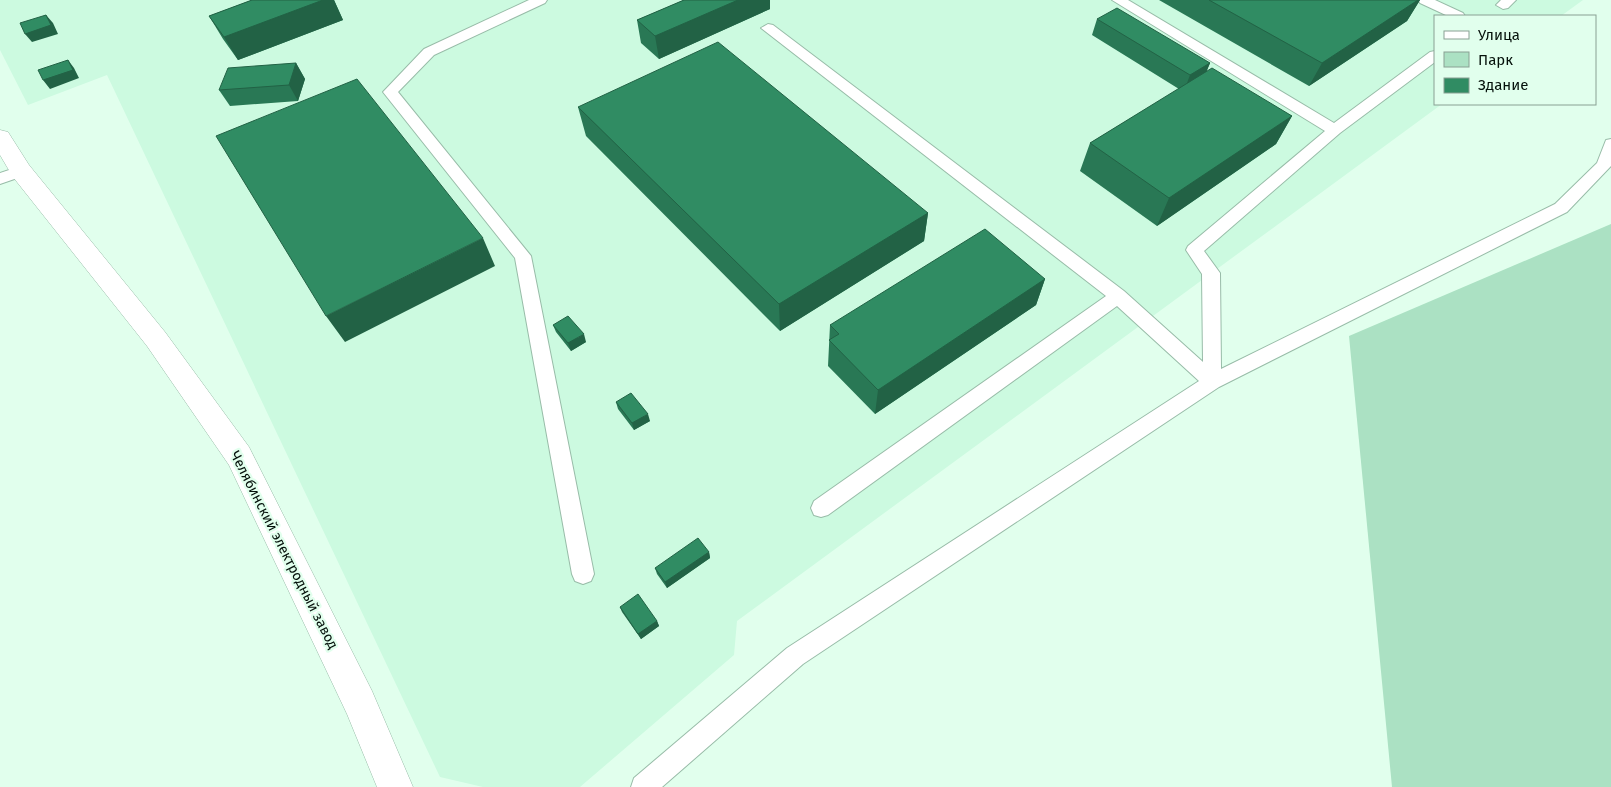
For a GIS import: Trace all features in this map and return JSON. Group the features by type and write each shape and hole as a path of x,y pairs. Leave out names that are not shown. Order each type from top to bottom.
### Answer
{"street":[{"name":"Челябинский электродный завод","path":"0,137 10,175 156,339 240,456 360,703 395,787"}],"lane":[{"path":"540,0 429,52 390,92 523,256 583,574"},
{"path":"1119,0 1335,130"},
{"path":"1425,0 1456,15"},
{"path":"768,28 1118,296 1212,382"},
{"path":"1212,382 1211,273 1194,250 1335,130 1434,56"},
{"path":"643,787 795,656 1212,382 1561,208 1604,165 1611,144"},
{"path":"821,508 1118,296"}],"shaded area":[{"path":"0,0 1583,0 1562,15 1434,15 1434,105 1441,105 737,621 734,655 580,787 483,787 440,777 107,75 28,105 0,50"}],"green space":[{"path":"1611,224 1611,787 1392,787 1349,336"}],"building":[{"path":"252,0 323,0 224,37 209,16"},
{"path":"684,0 738,0 655,36 637,20"},
{"path":"1209,0 1418,0 1322,63"},
{"path":"1117,8 1210,63 1190,75 1097,19"},
{"path":"46,15 51,25 25,34 20,23"},
{"path":"718,42 928,213 779,304 578,107"},
{"path":"68,60 73,70 43,80 38,70"},
{"path":"296,63 289,85 219,90 228,68"},
{"path":"1212,68 1292,116 1169,198 1090,143"},
{"path":"357,79 483,238 326,316 216,136"},
{"path":"985,229 1045,279 878,390 829,340 839,334 830,325"},
{"path":"568,316 584,334 568,343 553,325"},
{"path":"631,393 648,414 632,423 616,402"},
{"path":"698,538 709,552 665,582 655,568"},
{"path":"638,594 657,621 638,634 620,607"}]}
